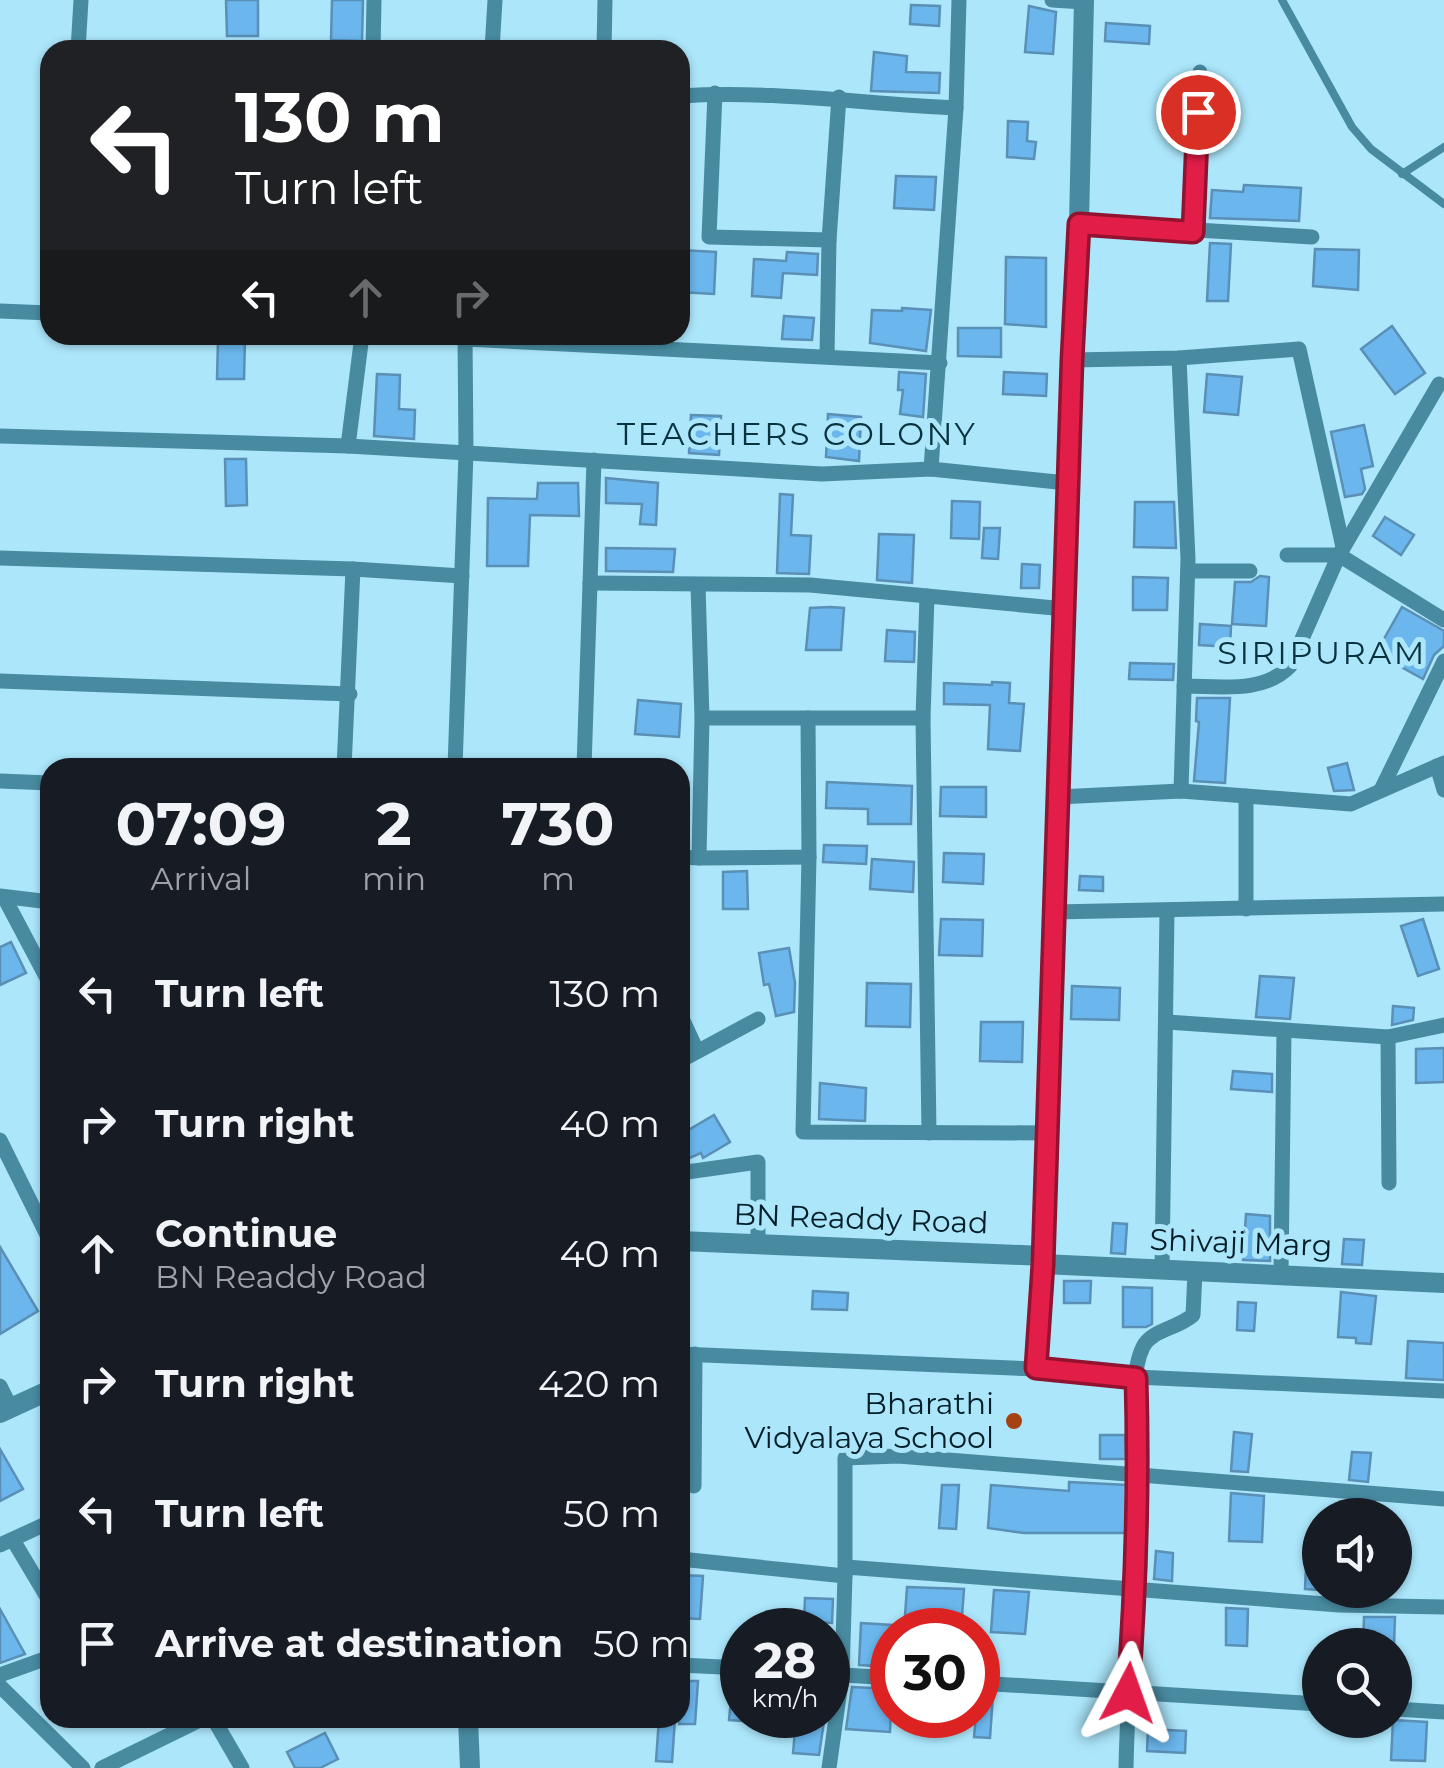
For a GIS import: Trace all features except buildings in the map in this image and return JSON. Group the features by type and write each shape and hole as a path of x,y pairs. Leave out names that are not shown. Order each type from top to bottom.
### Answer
{"street":[{"path":"79,40 81,0"},
{"path":"372,40 374,0"},
{"path":"492,40 494,0"},
{"path":"604,40 605,0"},
{"path":"931,469 956,108 959,0"},
{"path":"1036,1368 1043,1260 1084,1 1052,0"},
{"path":"1193,232 1200,72"},
{"path":"716,94 708,238 830,240"},
{"path":"690,95 840,97 878,104 956,108"},
{"path":"828,356 830,240 840,97"},
{"path":"1079,224 1312,236"},
{"path":"0,311 40,312"},
{"path":"348,446 361,345"},
{"path":"455,758 466,452 465,345"},
{"path":"675,345 940,363"},
{"path":"1072,360 1179,358 1299,349 1341,551"},
{"path":"1179,358 1188,571 1180,791"},
{"path":"1184,686 1258,684 1280,677 1290,666 1341,551 1439,384"},
{"path":"0,436 348,446 822,474 931,469 1068,483"},
{"path":"584,758 594,460"},
{"path":"1286,555 1341,551 1444,620"},
{"path":"0,558 462,576"},
{"path":"345,758 354,569"},
{"path":"1188,571 1250,572"},
{"path":"590,584 810,585 1065,609"},
{"path":"698,585 702,718 699,858"},
{"path":"927,596 924,718 929,1133"},
{"path":"1380,790 1444,661"},
{"path":"0,681 350,694"},
{"path":"702,718 924,718"},
{"path":"808,718 803,1132 1047,1133"},
{"path":"1058,796 1180,791 1351,804 1440,764 1444,790"},
{"path":"0,781 40,783"},
{"path":"1246,796 1246,909"},
{"path":"690,858 809,857"},
{"path":"2,896 40,901"},
{"path":"2,896 40,966"},
{"path":"1054,912 1444,904"},
{"path":"1162,1270 1168,912"},
{"path":"690,1056 758,1019"},
{"path":"1167,1022 1388,1037 1444,1025"},
{"path":"1281,1274 1284,1030"},
{"path":"690,1036 697,1052"},
{"path":"1388,1037 1389,1183"},
{"path":"0,1140 40,1220"},
{"path":"690,1172 758,1162 758,1245"},
{"name":"BN Readdy Road","path":"690,1242 1043,1260"},
{"name":"Shivaji Marg","path":"1043,1260 1195,1272 1444,1283"},
{"path":"1126,1768 1136,1588 1136,1378 1143,1347 1154,1334 1179,1328 1193,1315 1195,1272"},
{"path":"690,1354 1036,1368 1136,1378 1444,1391"},
{"path":"0,1386 5,1411 40,1395"},
{"path":"690,1398 694,1486"},
{"path":"842,1608 846,1571 845,1458 898,1456 1444,1500"},
{"path":"40,1527 7,1543 40,1588"},
{"path":"690,1560 1339,1604 1444,1607"},
{"path":"0,1675 40,1661"},
{"path":"690,1665 720,1667"},
{"path":"1000,1684 1302,1703"},
{"path":"0,1686 40,1726"},
{"path":"1412,1710 1444,1712"},
{"path":"42,1728 82,1768"},
{"path":"102,1768 184,1728"},
{"path":"219,1728 242,1768"},
{"path":"467,1766 468,1728"},
{"path":"830,1768 832,1738"}],"lane":[{"path":"1282,0 1352,127 1371,149 1444,204"},
{"path":"1402,174 1444,147"}],"place":[{"name":"Bharathi Vidyalaya School","path":"1014,1421"}],"district":[{"name":"TEACHERS COLONY","path":"797,434"},
{"name":"SIRIPURAM","path":"1322,653"}],"route":[{"path":"1128,1693 1136,1588 1136,1378 1036,1368 1043,1264 1072,360 1079,224 1193,232 1198,112"}]}
